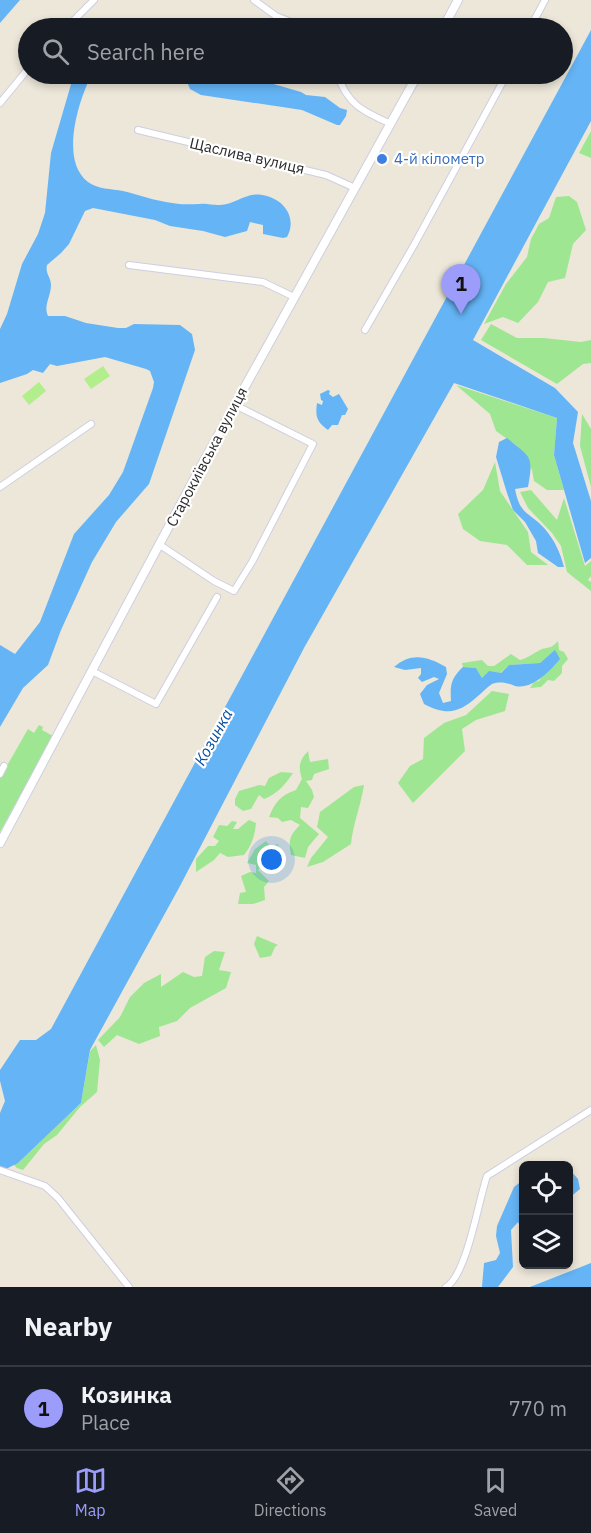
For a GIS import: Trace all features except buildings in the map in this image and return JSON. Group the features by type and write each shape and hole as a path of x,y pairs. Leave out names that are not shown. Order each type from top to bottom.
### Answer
{"street":[{"path":"76,18 94,0"},
{"path":"254,0 281,18"},
{"path":"448,18 458,0"},
{"path":"535,18 545,0"},
{"path":"0,103 18,81"},
{"path":"341,84 346,95 355,106 391,124"},
{"name":"Старокиївська вулиця","path":"0,843 235,405 413,84"},
{"path":"365,330 502,84"},
{"name":"Щаслива вулиця","path":"138,130 326,175 355,188"},
{"path":"129,265 263,282 294,297"},
{"path":"160,545 214,581 234,591 252,562 313,444 235,405"},
{"path":"0,487 92,424"},
{"path":"92,671 156,704 218,597"},
{"path":"0,774 4,766"},
{"path":"447,1287 452,1284 464,1264 487,1176 591,1110"},
{"path":"0,1170 45,1186 58,1198 129,1287"}],"green space":[{"path":"591,131 591,158 579,153"},
{"path":"569,196 577,202 586,230 573,244 565,278 548,282 538,302 518,323 503,317 484,324 506,284 527,257 531,239 539,224 549,218 556,197"},
{"path":"491,324 517,338 581,342 591,340 591,363 583,364 557,384 481,340"},
{"path":"103,366 110,376 91,389 84,379"},
{"path":"39,382 46,391 29,405 22,396"},
{"path":"456,385 557,418 554,455 564,490 547,490 534,481 532,470 517,446 496,431 490,414"},
{"path":"582,414 591,429 591,487 580,446"},
{"path":"495,462 500,491 528,532 531,552 548,565 527,565 507,545 480,541 463,529 458,514 483,490"},
{"path":"531,490 557,520 564,498 585,566 591,561 591,576 588,580 591,582 591,591 567,572 561,546 528,508 520,492"},
{"path":"558,641 559,650 564,652 568,659 562,666 562,673 554,681 548,680 541,687 530,688 534,682 539,681 555,651 540,663 509,665 500,673 482,678 476,668 463,667 462,663 482,660 488,666 494,666 511,654 520,660 551,647"},
{"path":"492,691 509,694 505,711 476,720 462,729 465,751 413,803 398,783 410,766 423,759 424,738 444,723 466,715"},
{"path":"39,725 43,727 42,730 53,736 0,832 0,778 28,729 34,733"},
{"path":"308,751 310,762 328,759 329,769 314,774 312,780 306,781 314,797 308,808 301,807 300,818 319,834 308,847 305,858 291,855 290,850 291,838 300,825 291,820 282,822 278,818 269,817 279,800 296,790 302,779 300,764"},
{"path":"281,772 293,773 277,792 264,799 259,795 251,809 243,811 235,805 239,791 259,785 265,786 269,778"},
{"path":"364,785 351,844 323,862 307,867 311,858 328,837 317,827 320,812 354,787"},
{"path":"249,820 256,823 256,827 251,844 244,855 228,857 220,853 196,872 196,859 208,846 215,846 219,841 213,837 219,825 227,826 232,821 237,822 233,829 238,829"},
{"path":"266,841 270,846 278,844 281,853 267,861 258,870 269,881 264,887 265,900 253,904 238,904 240,893 246,892 241,876 250,872 256,873 256,865 247,863 255,849"},
{"path":"257,936 278,945 271,956 260,958 254,944"},
{"path":"214,951 225,952 219,970 231,972 226,988 190,1008 177,1021 159,1027 160,1036 139,1044 117,1035 104,1047 98,1040 120,1017 130,997 144,983 161,974 161,987 183,972 194,977 202,976 205,957"},
{"path":"96,1045 100,1060 97,1092 80,1107 57,1135 44,1144 23,1170 17,1168 12,1163 18,1163 81,1103 90,1051"}],"water":[{"path":"0,0 20,0 0,23"},
{"path":"591,30 591,121 473,340 555,388 578,412 573,443 591,501 591,558 585,563 554,455 557,418 454,383 304,648 180,886 90,1050 81,1103 18,1163 6,1169 0,1167 0,1113 5,1101 0,1070 20,1040 36,1040 51,1029 562,84 573,84 573,63"},
{"path":"71,84 87,84 77,113 73,145 79,172 88,182 100,187 179,204 224,205 250,195 262,195 282,204 291,222 287,237 283,238 263,234 263,225 250,222 247,231 225,237 93,208 85,211 69,244 47,265 51,285 46,308 48,316 65,316 86,323 118,328 126,328 134,324 180,325 192,334 195,350 149,484 116,522 92,562 48,665 23,688 0,727 0,645 15,654 40,622 74,534 109,495 123,472 154,382 150,371 105,357 57,366 50,364 43,373 33,370 0,383 0,329 7,314 22,264 38,234 45,213 51,153"},
{"path":"188,84 273,84 306,95 325,97 340,108 347,110 340,125 337,125 302,110 201,95 190,89"},
{"path":"328,390 333,397 339,394 348,409 345,415 342,415 338,425 332,425 328,430 319,422 316,412 317,403 322,405 323,401 320,394"},
{"path":"507,438 525,454 530,462 528,487 515,489 517,498 526,513 549,533 564,567 558,567 538,553 536,541 525,522 513,510 496,457 499,442"},
{"path":"555,650 560,659 546,674 534,682 521,686 504,683 492,684 471,702 452,711 439,710 424,704 420,694 427,685 439,679 434,677 422,682 418,678 421,668 405,670 394,667 407,659 419,657 446,667 447,674 439,693 443,703 451,701 452,682 463,667 476,668 482,678 489,671 501,673 509,665 540,663"},
{"path":"573,1173 578,1179 580,1189 573,1195"},
{"path":"519,1183 519,1224 518,1222 511,1230 513,1267 498,1287 482,1287 484,1263 496,1260 500,1253 496,1236 497,1226 514,1187"},
{"path":"591,1263 591,1287 530,1287"}],"place":[{"name":"4-й кілометр","path":"382,159"},
{"name":"Козинка","path":"461,314"}]}
